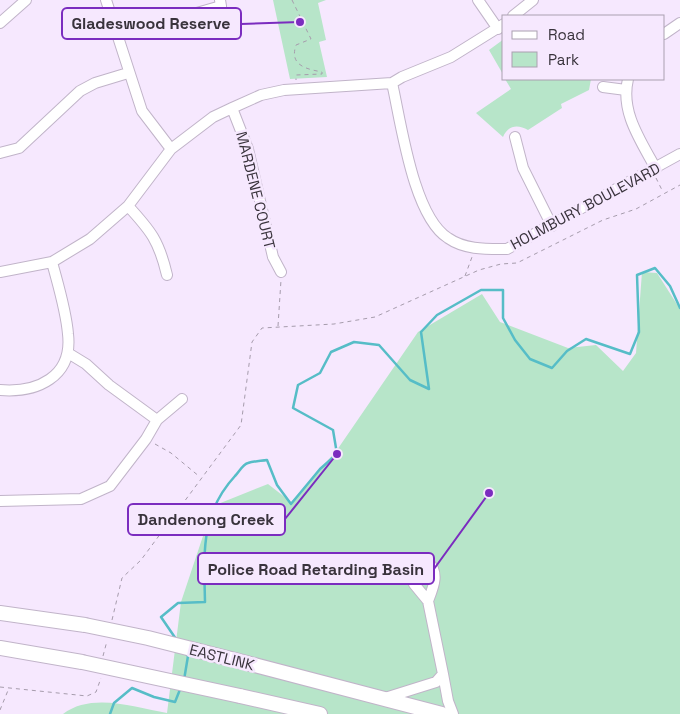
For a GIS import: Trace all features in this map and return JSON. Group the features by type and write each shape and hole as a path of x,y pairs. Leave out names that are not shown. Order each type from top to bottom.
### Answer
{"highway":[{"name":"EASTLINK","path":"0,613 148,638 442,714"},
{"path":"0,649 82,662 320,714"}],"street":[{"path":"0,23 26,0"},
{"path":"106,0 128,73 142,111 171,149"},
{"path":"117,36 221,6 220,0"},
{"path":"0,272 52,262 90,239 128,206 171,149 213,117 261,95 297,88 392,83 451,57 501,27 478,0"},
{"path":"514,15 533,0"},
{"path":"665,33 680,23"},
{"path":"0,154 19,148 80,91 95,83 128,73"},
{"path":"628,80 626,90 630,119 654,170"},
{"name":"HOLMBURY BOULEVARD","path":"392,83 415,186 426,214 447,238 475,249 507,249 654,170 680,154"},
{"path":"603,87 626,90"},
{"name":"MARDENE COURT","path":"232,108 248,149 273,257 281,272"},
{"path":"515,137 523,168 552,226"},
{"path":"128,206 152,233 162,252 167,274"},
{"path":"0,390 30,390 47,383 59,370 68,353 68,334 52,262"},
{"path":"68,353 86,364 109,386 157,420"},
{"path":"0,501 81,499 110,486 146,439 157,420 182,399"},
{"path":"428,601 448,701 453,714"},
{"path":"384,698 436,682 443,674"}],"path":[{"path":"292,0 311,39 296,45 298,64 301,68 322,72 322,74 296,75 297,88"},
{"path":"654,170 664,193"},
{"path":"122,578 141,560 241,424 252,342 262,328 278,326 300,328 375,316 465,276 501,264 517,263 603,220 636,209 680,185"},
{"path":"465,276 475,249"},
{"path":"278,326 281,272"},
{"path":"146,439 171,453 201,478"},
{"path":"0,687 10,687 0,710"}],"green space":[{"path":"273,0 326,0 318,3 326,40 319,42 327,77 290,79"},
{"path":"502,40 502,73 489,50"},
{"path":"506,80 591,80 589,90 561,104 562,108 528,130 517,126 510,128 503,137 476,113 511,89"},
{"path":"642,272 657,273 680,309 680,714 63,714 74,707 100,702 167,713 181,602 213,506 268,484 291,502 337,450 418,332 482,294 500,322 568,348 596,345 623,371 636,353"}],"waterway":[{"path":"176,639 161,617 178,603 205,602 204,567 206,535 210,520 215,505 224,490 243,466 250,462 267,460 277,485 291,504 320,469 337,454 333,430 293,408 298,385 320,373 331,352 354,342 379,345 410,380 429,389 421,332 437,315 481,290 503,290 503,318 515,340 530,359 552,368 567,351 586,339 630,354 639,332 637,275 655,268 670,286 680,308"},
{"path":"184,680 188,656 186,654"},
{"path":"110,714 114,703 132,688 154,697 175,702 181,687"}],"place":[{"name":"Gladeswood Reserve","path":"300,22"},
{"name":"Dandenong Creek","path":"337,454"},
{"name":"Police Road Retarding Basin","path":"489,493"}]}
